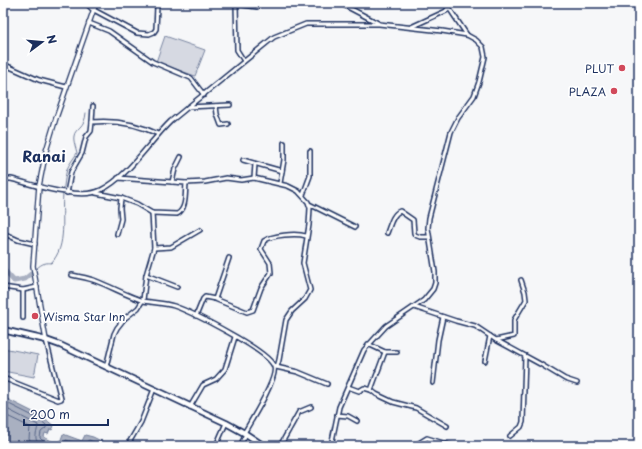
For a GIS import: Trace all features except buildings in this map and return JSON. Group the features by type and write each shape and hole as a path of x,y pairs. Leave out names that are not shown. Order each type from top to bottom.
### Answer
{"highway":[{"path":"3,330 46,340 154,389 245,433 264,446"}],"street":[{"path":"86,3 93,10 135,33 149,34 154,32 156,29 158,7 156,3 148,3"},
{"path":"3,378 47,396 61,398 46,340 33,266 39,186 46,151 66,87 96,3"},
{"path":"244,61 237,50 236,4 257,6 260,3"},
{"path":"340,3 380,24"},
{"path":"411,27 438,16 449,5 467,35"},
{"path":"89,23 109,31 153,62 191,78 204,95"},
{"path":"3,179 10,179 65,193 77,194 95,192 106,187 118,178 171,121 274,37 298,26 306,24 380,24 467,35 476,40 482,47 485,54 485,61 474,96 458,118 448,142 429,218 429,236 435,272 435,282 430,294 386,326 368,344 360,357 337,415 331,446"},
{"path":"3,64 38,80 66,87"},
{"path":"188,107 230,105"},
{"path":"65,193 71,172 82,153 86,137 91,131 93,106"},
{"path":"216,106 221,125 223,126 228,124"},
{"path":"92,122 117,122 146,128 158,134"},
{"path":"280,183 284,142"},
{"path":"303,195 310,176 310,151"},
{"path":"172,182 175,169 181,157"},
{"path":"243,160 282,171"},
{"path":"254,178 256,164"},
{"path":"118,178 186,183 205,182 226,178 241,180 254,178 280,183 294,188 303,195 309,204 355,227"},
{"path":"95,192 121,198 137,204 152,213 177,214 180,212 184,204 186,183"},
{"path":"117,234 121,219 121,198"},
{"path":"240,446 245,433 272,381 279,360 286,320 292,311 305,299 310,290 304,266 306,236 309,225 309,204"},
{"path":"387,233 393,218 397,212 400,211 413,220 415,235 418,237 429,236"},
{"path":"106,367 114,334 117,328 124,318 138,308 144,300 146,275 154,248 152,213"},
{"path":"154,248 171,247 200,230"},
{"path":"3,233 18,240 35,244"},
{"path":"196,316 202,299 206,297 215,299 247,312 252,311 261,288 271,273 270,263 261,248 264,241 271,238 293,234 306,236"},
{"path":"215,299 228,258"},
{"path":"72,275 96,281 144,300 173,306 196,316 251,345 276,367 293,371 327,384"},
{"path":"146,275 178,287"},
{"path":"496,340 514,336 514,320 526,300 521,280"},
{"path":"3,287 23,290 37,287"},
{"path":"23,290 23,318"},
{"path":"414,307 475,326 496,340 565,379 577,383"},
{"path":"433,383 438,340 443,317"},
{"path":"485,361 490,336"},
{"path":"190,407 202,385 216,379 225,369 235,337"},
{"path":"368,344 385,352 397,352"},
{"path":"371,390 385,352"},
{"path":"510,436 521,427 523,422 525,356"},
{"path":"348,387 359,390 364,388 371,390 393,402 416,408 447,426"},
{"path":"130,441 141,422 154,389"},
{"path":"280,446 299,412 310,407"},
{"path":"337,415 348,416 357,421"},
{"path":"216,446 226,424"},
{"path":"414,446 427,438 454,446"}],"shaded area":[{"path":"165,36 205,50 195,76 156,62"},
{"path":"3,348 38,355 34,377 3,371"}],"water":[{"path":"3,397 41,416 54,426 52,430 50,429 48,434 45,433 44,437 59,445 63,434 82,441 85,435 93,437 111,446 3,446"}],"waterway":[{"path":"35,270 42,264 51,263 60,248 63,230 63,194 67,169 77,153 74,136 76,131 84,122 86,113"},
{"path":"3,269 14,281 25,279 31,274"}],"place":[{"name":"PLUT","path":"622,68"},
{"name":"PLAZA","path":"614,91"},
{"name":"Wisma Star Inn","path":"35,316"}],"district":[{"name":"Ranai","path":"44,155"}]}
